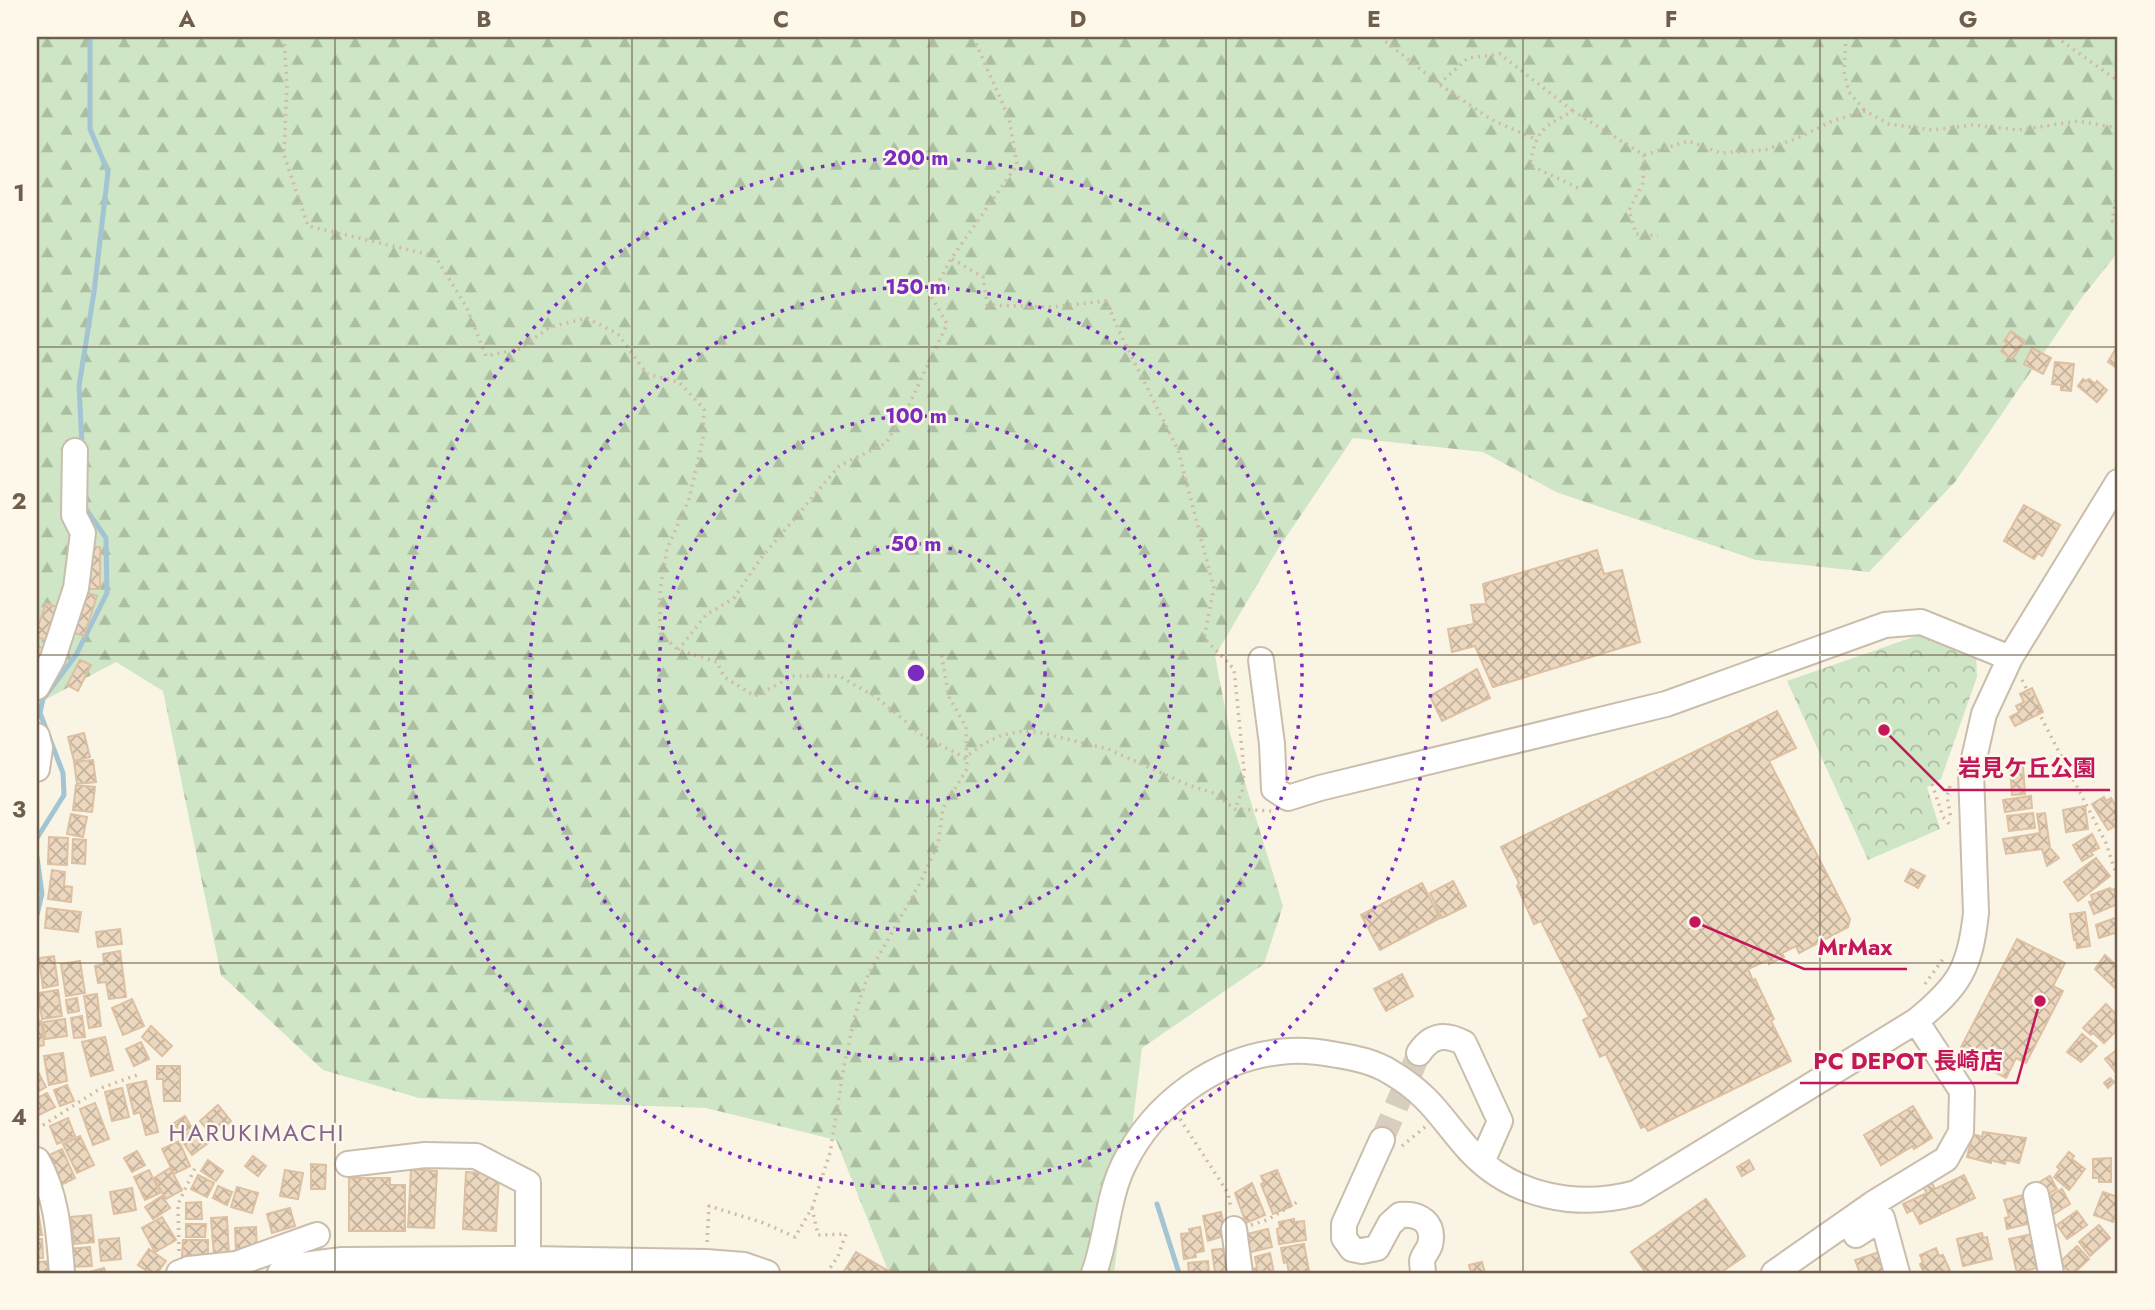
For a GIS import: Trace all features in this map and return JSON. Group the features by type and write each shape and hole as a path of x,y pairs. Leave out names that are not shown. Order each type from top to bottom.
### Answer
{"street":[{"path":"37,687 53,658 76,588 83,533 74,515 75,451"},
{"path":"1094,1273 1111,1198 1122,1167 1140,1135 1167,1104 1193,1084 1237,1063 1275,1053 1311,1051 1352,1058 1382,1067 1406,1081 1441,1113 1482,1162 1525,1188 1555,1197 1588,1202 1636,1193 1916,1021 1945,997 1965,970 1975,930 1971,772 1984,714 2010,658 2118,482"},
{"path":"1261,660 1272,744 1274,789 1288,799 1320,788 1665,704 1885,625 1921,622 2010,658"},
{"path":"37,736 40,748 37,769"},
{"path":"1774,1273 1874,1203 1946,1159 1961,1132 1962,1091 1916,1021"},
{"path":"1419,1054 1427,1042 1440,1036 1452,1037 1464,1043 1500,1121 1482,1162"},
{"path":"1378,1149 1344,1224 1344,1238 1352,1249 1377,1248 1390,1224 1400,1215 1420,1216 1428,1223 1431,1232 1430,1247 1422,1259 1423,1273"},
{"path":"348,1164 425,1155 476,1156 528,1183 529,1266"},
{"path":"37,1160 44,1172 58,1216 62,1273"},
{"path":"2036,1195 2051,1273"},
{"path":"1802,1254 1808,1268 1882,1218 1897,1273"},
{"path":"1234,1229 1240,1273"},
{"path":"179,1263 189,1269 236,1264 317,1235"},
{"path":"281,1273 304,1265 342,1260 529,1266 706,1268 744,1265 767,1273"}],"path":[{"path":"284,37 288,85 284,155 308,226 435,256 467,308 486,356 519,349 550,327 587,318 618,334 647,374 679,382 704,409 703,439 689,499 667,549 660,590 660,633 678,650 717,662 724,677 755,696 794,676 839,676 876,697 922,735 965,758"},
{"path":"678,650 706,615 734,598 761,558 839,466 886,443 909,405 947,324 931,296 951,258 1017,165 1009,118 973,37"},
{"path":"1380,37 1439,84 1492,120 1535,139"},
{"path":"1846,37 1844,72 1849,92 1865,111 1889,124 1933,130 1972,125 2019,130 2078,121 2118,128"},
{"path":"2056,37 2118,81"},
{"path":"1439,84 1468,58 1500,54 1573,111 1644,155 1688,141 1721,153 1765,150 1832,121 1865,111"},
{"path":"1573,111 1554,121 1535,139 1530,165 1578,188"},
{"path":"1644,155 1643,183 1629,210 1636,234 1658,236"},
{"path":"2118,186 2112,221 2118,224"},
{"path":"951,258 983,277 987,306 1052,307 1106,301 1178,450 1214,588 1204,638 1234,669 1244,770 1242,791 1235,809"},
{"path":"706,1268 709,1206 764,1223 795,1237 812,1208 830,1153 844,1066 855,1015 868,975 922,879 938,844 943,808 967,769 966,727 949,697 941,652"},
{"path":"2010,658 2106,843 2118,879"},
{"path":"965,758 983,744 1002,735 1024,731 1042,733 1108,749 1133,762 1213,793 1235,809 1271,813"},
{"path":"1932,784 1943,817 1952,827"},
{"path":"37,1129 101,1088 137,1074"},
{"path":"1167,1104 1182,1122 1228,1193 1234,1229 1267,1220 1299,1201"},
{"path":"1378,1149 1398,1149 1441,1113"},
{"path":"179,1263 178,1203 196,1166"},
{"path":"812,1208 818,1235 846,1234 838,1256 827,1273"}],"green space":[{"path":"37,37 2118,37 2118,252 2080,300 1955,482 1869,572 1756,560 1556,492 1483,452 1353,438 1278,549 1215,656 1230,734 1283,906 1264,964 1142,1048 1114,1273 889,1273 836,1140 706,1108 419,1098 323,1070 221,975 163,691 116,662 37,704"},
{"path":"1922,634 1976,655 1977,677 1941,779 1927,787 1940,829 1868,860 1787,681"}],"building":[{"path":"2011,331 2025,341 2012,359 2001,351"},
{"path":"2118,345 2118,369 2108,362"},
{"path":"2032,348 2051,358 2043,374 2024,364"},
{"path":"2055,362 2074,364 2071,391 2061,390 2061,385 2052,384"},
{"path":"2083,379 2089,379 2095,384 2097,381 2107,390 2097,402 2078,386"},
{"path":"2024,505 2060,525 2042,556 2038,553 2034,559 2004,541"},
{"path":"87,547 100,547 100,589 81,589"},
{"path":"1597,550 1604,574 1622,570 1640,642 1493,687 1475,646 1452,652 1448,629 1474,624 1471,605 1486,604 1483,584"},
{"path":"82,591 97,596 84,636 69,631"},
{"path":"46,603 62,609 51,642 37,637"},
{"path":"37,645 49,652 37,675"},
{"path":"80,660 91,665 78,691 67,685"},
{"path":"1477,669 1490,698 1442,721 1430,696"},
{"path":"2032,688 2043,712 2015,726 2010,717 2019,712 2016,706 2024,702 2020,694"},
{"path":"1777,711 1796,748 1769,761 1850,919 1848,927 1799,953 1796,946 1782,953 1784,957 1769,964 1768,960 1748,969 1774,1019 1771,1021 1791,1061 1648,1131 1645,1126 1641,1128 1606,1054 1600,1057 1583,1020 1589,1017 1541,921 1534,924 1517,886 1519,883 1501,847"},
{"path":"84,733 90,757 74,761 68,737"},
{"path":"93,760 96,782 77,784 74,762"},
{"path":"2023,766 2025,794 2012,795 2010,767"},
{"path":"76,785 95,787 92,812 73,810"},
{"path":"2031,796 2032,808 2005,812 2003,800"},
{"path":"2104,797 2106,801 2111,798 2118,810 2118,817 2112,821 2115,826 2108,830 2092,804"},
{"path":"2085,806 2088,829 2066,832 2063,810"},
{"path":"2033,813 2035,828 2009,831 2007,816"},
{"path":"2045,813 2050,848 2059,858 2047,866 2042,849 2006,854 2003,839 2040,833 2037,814"},
{"path":"71,814 87,817 83,837 67,834"},
{"path":"2092,834 2099,848 2082,861 2073,845"},
{"path":"49,837 68,838 67,865 48,864"},
{"path":"73,839 86,840 85,864 72,863"},
{"path":"2096,858 2110,876 2078,901 2064,882"},
{"path":"1911,869 1925,876 1918,888 1905,881"},
{"path":"52,870 65,872 64,886 72,887 71,902 48,899"},
{"path":"1453,881 1466,906 1442,918 1430,893"},
{"path":"1422,883 1440,918 1380,950 1361,915"},
{"path":"2110,888 2115,889 2118,904 2094,914 2089,902 2093,901 2091,895"},
{"path":"47,908 81,912 78,932 45,928"},
{"path":"2085,912 2090,946 2077,948 2070,914"},
{"path":"2118,917 2118,932 2099,938 2096,925"},
{"path":"120,929 122,944 98,947 96,932"},
{"path":"2017,939 2065,963 2053,986 2063,991 2026,1063 2016,1058 2006,1078 1958,1053"},
{"path":"120,951 126,997 109,999 106,982 98,983 95,966 104,964 103,954"},
{"path":"2105,955 2118,967 2118,984 2115,988 2095,969"},
{"path":"54,956 58,985 43,988 39,958"},
{"path":"80,961 85,993 66,996 61,964"},
{"path":"1402,974 1413,996 1386,1011 1374,989"},
{"path":"58,990 62,1016 42,1019 38,993"},
{"path":"97,994 101,1026 89,1028 84,996"},
{"path":"77,998 79,1011 68,1013 66,1000"},
{"path":"132,999 144,1026 123,1035 112,1008"},
{"path":"2106,1004 2118,1016 2115,1019 2118,1029 2104,1043 2083,1028"},
{"path":"82,1016 85,1037 74,1038 71,1018"},
{"path":"65,1019 67,1036 45,1039 43,1022"},
{"path":"41,1021 44,1045 37,1047 37,1022"},
{"path":"151,1026 172,1046 162,1056 142,1037"},
{"path":"2082,1034 2097,1046 2081,1062 2067,1052"},
{"path":"105,1037 113,1070 91,1076 82,1042"},
{"path":"141,1042 149,1059 134,1066 126,1049"},
{"path":"2118,1049 2118,1073 2117,1074 2105,1059"},
{"path":"63,1053 67,1081 49,1085 44,1056"},
{"path":"157,1066 180,1066 180,1101 164,1101 163,1079 157,1079"},
{"path":"37,1070 46,1087 37,1092"},
{"path":"2110,1078 2114,1082 2108,1088 2104,1083"},
{"path":"146,1081 158,1132 146,1135 140,1112 134,1114 127,1085"},
{"path":"67,1085 74,1101 60,1106 54,1090"},
{"path":"122,1088 129,1117 112,1121 105,1092"},
{"path":"47,1093 55,1107 37,1116 37,1098"},
{"path":"95,1103 109,1139 93,1145 80,1109"},
{"path":"218,1105 231,1121 213,1136 200,1121"},
{"path":"1913,1106 1932,1138 1881,1165 1864,1135"},
{"path":"185,1116 193,1130 183,1137 174,1123"},
{"path":"68,1118 75,1136 57,1144 50,1126"},
{"path":"198,1129 208,1143 192,1155 182,1141"},
{"path":"1983,1132 2026,1138 2019,1163 2006,1160 2005,1164 1991,1160 1991,1163 1967,1157 1973,1134 1982,1137"},
{"path":"80,1136 94,1165 77,1173 63,1144"},
{"path":"179,1141 190,1166 174,1174 162,1149"},
{"path":"62,1149 75,1178 57,1187 43,1158"},
{"path":"137,1151 145,1165 132,1172 124,1158"},
{"path":"2069,1152 2074,1156 2072,1159 2085,1169 2069,1190 2054,1177 2060,1169 2057,1167"},
{"path":"253,1156 266,1166 258,1176 245,1166"},
{"path":"2111,1158 2111,1182 2099,1182 2099,1178 2093,1178 2093,1159"},
{"path":"208,1160 223,1171 216,1181 201,1171"},
{"path":"1749,1160 1754,1169 1742,1176 1737,1167"},
{"path":"311,1164 326,1165 325,1189 311,1189"},
{"path":"170,1168 182,1190 166,1199 154,1178"},
{"path":"411,1169 437,1171 434,1228 408,1227"},
{"path":"149,1170 160,1193 145,1200 134,1177"},
{"path":"285,1170 303,1173 298,1199 280,1196"},
{"path":"1277,1170 1292,1206 1273,1214 1261,1184 1264,1183 1261,1176"},
{"path":"466,1172 499,1174 496,1231 463,1229"},
{"path":"198,1175 214,1183 207,1197 191,1189"},
{"path":"1964,1175 1975,1198 1920,1224 1913,1210 1907,1213 1903,1204 1927,1193 1923,1187 1932,1183 1935,1189"},
{"path":"2050,1176 2057,1189 2044,1196 2036,1184"},
{"path":"349,1178 390,1178 390,1185 405,1185 405,1231 349,1231"},
{"path":"1252,1183 1265,1215 1246,1223 1235,1193"},
{"path":"218,1186 232,1192 227,1205 213,1198"},
{"path":"237,1187 258,1193 252,1213 231,1207"},
{"path":"132,1188 136,1210 114,1214 110,1192"},
{"path":"2062,1189 2070,1204 2052,1215 2043,1200"},
{"path":"2103,1192 2118,1197 2113,1222 2094,1215"},
{"path":"2023,1195 2023,1199 2031,1197 2031,1223 2007,1229 2005,1218 2009,1217 2004,1200"},
{"path":"162,1196 170,1208 153,1219 145,1207"},
{"path":"1706,1199 1745,1256 1720,1273 1646,1273 1631,1252"},
{"path":"201,1202 202,1219 186,1219 186,1203"},
{"path":"37,1205 42,1235 37,1235"},
{"path":"290,1208 295,1226 272,1233 267,1214"},
{"path":"2077,1211 2087,1225 2067,1239 2057,1225"},
{"path":"1221,1212 1226,1235 1208,1241 1203,1216"},
{"path":"91,1215 94,1242 74,1244 71,1217"},
{"path":"162,1217 176,1240 155,1252 142,1228"},
{"path":"227,1217 229,1255 214,1256 211,1218"},
{"path":"1294,1219 1294,1222 1304,1221 1306,1240 1279,1244 1279,1222"},
{"path":"186,1224 206,1224 205,1237 186,1237"},
{"path":"2099,1225 2110,1238 2090,1256 2079,1242"},
{"path":"256,1227 257,1250 236,1251 235,1228"},
{"path":"1200,1227 1204,1251 1195,1253 1196,1257 1184,1259 1181,1234 1190,1233 1189,1229"},
{"path":"1268,1229 1272,1247 1247,1253 1244,1241 1248,1240 1247,1234"},
{"path":"1982,1233 1983,1238 1987,1237 1992,1259 1963,1266 1957,1239"},
{"path":"2032,1234 2040,1267 2017,1273 2009,1239"},
{"path":"119,1238 121,1259 101,1261 99,1240"},
{"path":"37,1239 42,1239 43,1258 37,1258"},
{"path":"183,1240 208,1240 208,1257 182,1256"},
{"path":"1304,1244 1309,1271 1289,1273 1281,1248"},
{"path":"2077,1246 2089,1259 2074,1273 2070,1273 2060,1262"},
{"path":"90,1247 92,1266 70,1267 68,1249"},
{"path":"1231,1248 1228,1273 1215,1273 1212,1250"},
{"path":"1936,1248 1939,1256 1943,1255 1951,1273 1924,1273 1920,1255"},
{"path":"149,1249 166,1261 157,1273 150,1273 138,1265"},
{"path":"856,1252 892,1273 843,1273"},
{"path":"1879,1252 1886,1273 1860,1273 1855,1260"},
{"path":"1270,1253 1274,1273 1253,1273 1252,1269 1257,1268 1255,1257"},
{"path":"53,1261 53,1273 37,1273 37,1262"},
{"path":"1208,1261 1209,1273 1189,1273 1188,1263"},
{"path":"1482,1262 1485,1273 1471,1273 1469,1265"},
{"path":"104,1268 106,1273 86,1273"}],"waterway":[{"path":"82,445 79,386 94,292 108,172 90,129 90,37"},
{"path":"37,838 64,795 63,773 40,713 43,699 76,655 107,593 106,538 85,504"},
{"path":"37,857 42,894 37,915"},
{"path":"1157,1204 1179,1273"}],"tunnel":[{"path":"1382,1140 1419,1053"}],"place":[{"name":"岩見ケ丘公園","path":"1884,730"},
{"name":"MrMax","path":"1695,922"},
{"name":"PC DEPOT 長崎店","path":"2040,1001"}],"district":[{"name":"HARUKIMACHI","path":"257,1132"}]}
